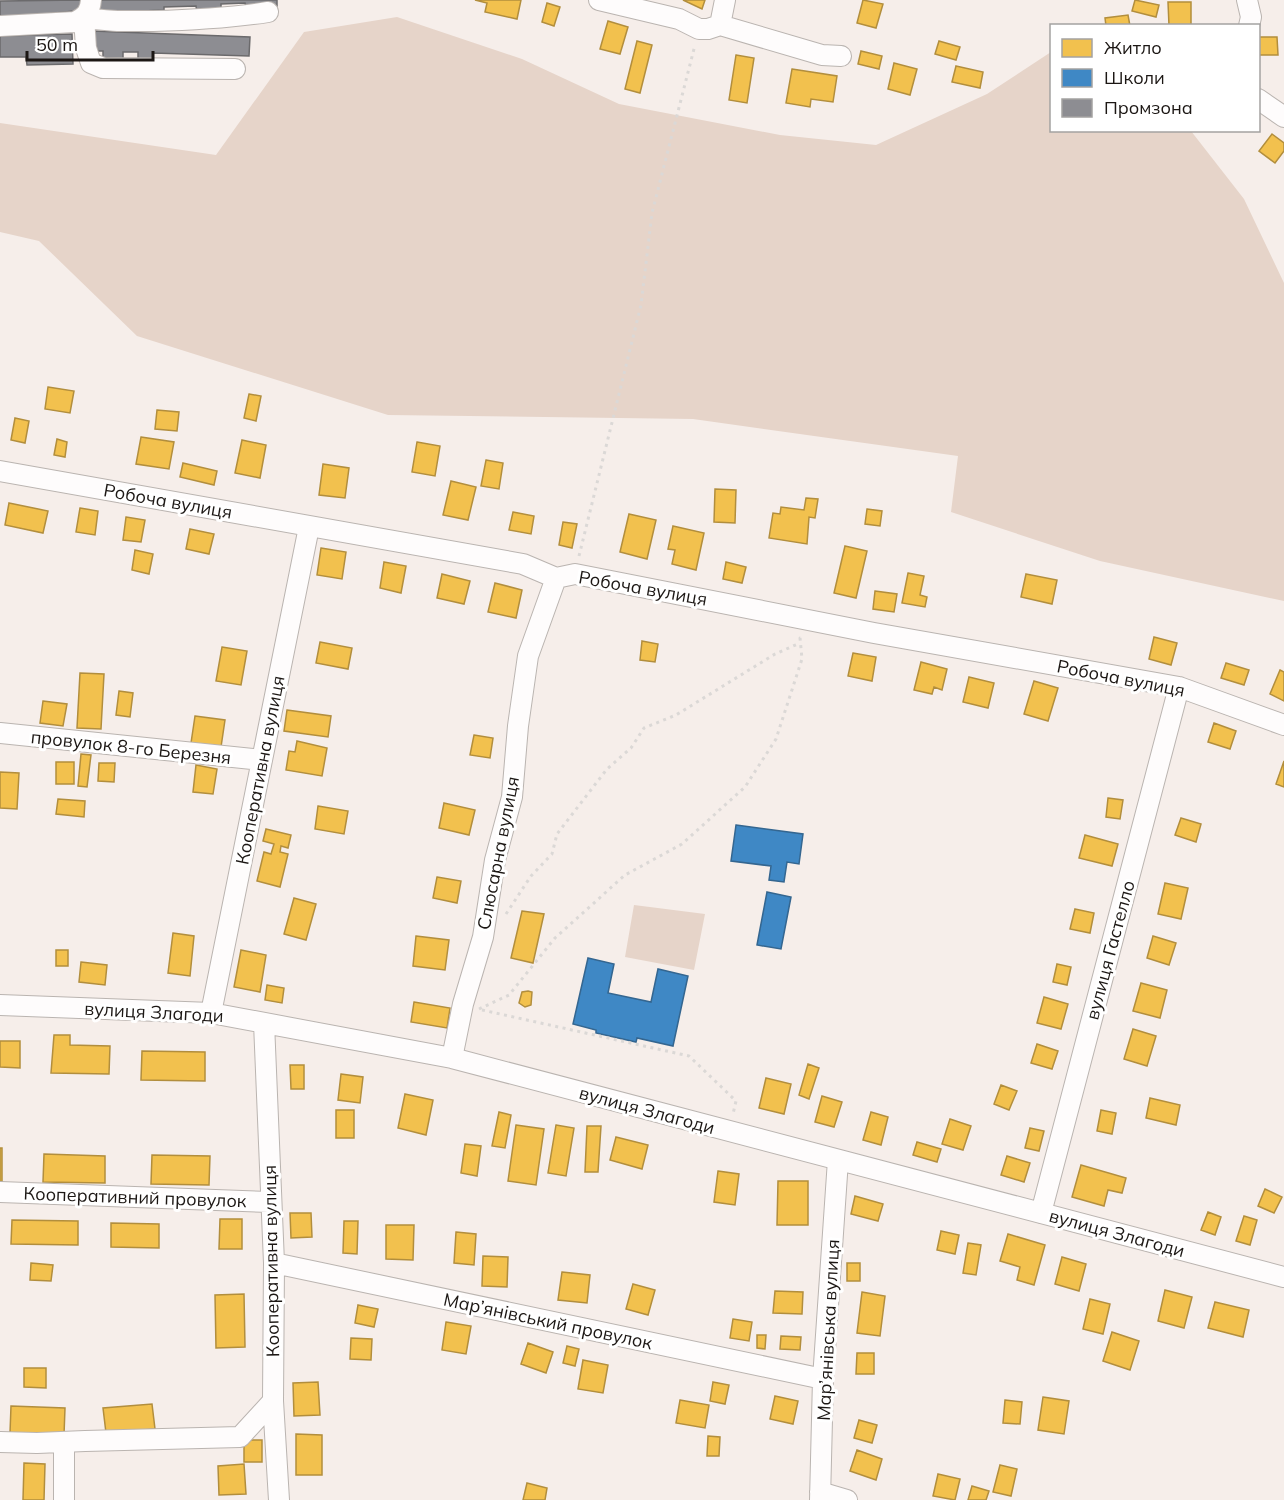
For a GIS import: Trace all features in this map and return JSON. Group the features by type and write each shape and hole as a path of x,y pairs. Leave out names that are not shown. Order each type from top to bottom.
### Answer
{"street":[{"path":"599,0 679,20 699,29 720,25 822,55 841,56"},
{"path":"720,25 725,0"},
{"path":"1247,0 1251,17 1249,24"},
{"path":"88,9 105,22 221,19 268,12"},
{"path":"0,26 75,22 88,9"},
{"path":"88,9 86,48 91,63 103,68 235,69"},
{"path":"1260,100 1284,117"},
{"name":"Робоча вулиця","path":"0,471 523,564 556,578 575,574 874,633 1179,687 1284,725"},
{"name":"Кооперативна вулиця","path":"211,1013 309,527"},
{"name":"Слюсарна вулиця","path":"452,1058 472,1007 495,860 512,797 518,726 528,656 556,578"},
{"name":"вулиця Гастелло","path":"1041,1213 1179,687"},
{"name":"провулок 8-го Березня","path":"0,733 262,760"},
{"name":"вулиця Злагоди","path":"0,1005 211,1013 452,1058 1284,1277"},
{"name":"Кооперативна вулиця","path":"264,1023 274,1263 273,1401 279,1500"},
{"name":"Мар’янівська вулиця","path":"820,1496 823,1378 838,1160"},
{"name":"Кооперативний провулок","path":"0,1192 270,1202"},
{"name":"Мар’янівський провулок","path":"274,1263 823,1378"},
{"path":"0,1442 64,1443 240,1437 273,1401"},
{"path":"64,1443 64,1500"},
{"path":"820,1496 847,1500"}],"path":[{"path":"575,574 641,305 652,213 699,29"},
{"path":"472,1007 509,995 555,938 625,875 682,844 745,787 776,739 801,659 800,638 809,637"},
{"path":"503,918 531,876 552,854 557,834 607,769 631,748 644,728 676,715 776,654 800,643"},
{"path":"472,1007 689,1056 736,1101 730,1131"}],"shaded area":[{"path":"397,17 522,59 619,104 780,135 876,145 987,94 1050,53 1050,132 1192,132 1244,199 1284,283 1284,601 1100,561 951,512 958,456 693,419 388,415 137,336 39,241 0,232 0,123 216,155 304,32"},
{"path":"634,905 705,914 694,970 625,957"}],"building: Житло":[{"path":"475,0 521,0 517,19 485,12 487,3"},
{"path":"683,0 705,0 702,9"},
{"path":"863,0 883,4 876,28 857,23"},
{"path":"1135,0 1159,5 1156,17 1132,11"},
{"path":"1168,2 1191,2 1191,24 1169,24"},
{"path":"547,3 560,7 554,26 542,22"},
{"path":"1128,15 1130,24 1106,24 1105,18"},
{"path":"608,21 628,27 620,54 600,49"},
{"path":"1260,37 1277,37 1278,55 1260,55"},
{"path":"637,41 652,45 640,93 625,89"},
{"path":"939,41 960,47 956,60 935,54"},
{"path":"861,51 882,56 879,69 858,64"},
{"path":"736,55 754,58 747,103 729,100"},
{"path":"894,63 917,69 910,95 888,89"},
{"path":"956,66 983,72 980,88 952,82"},
{"path":"792,69 837,76 833,102 811,99 810,107 786,103"},
{"path":"1272,134 1284,143 1284,151 1275,163 1259,151"},
{"path":"48,387 74,391 70,413 45,409"},
{"path":"249,394 261,396 256,421 244,418"},
{"path":"157,410 179,412 177,431 155,429"},
{"path":"15,418 29,421 25,443 11,440"},
{"path":"141,437 174,442 169,469 136,464"},
{"path":"57,439 67,442 65,457 54,455"},
{"path":"242,440 266,445 260,478 235,473"},
{"path":"417,442 440,446 435,476 412,472"},
{"path":"486,460 503,463 499,489 481,486"},
{"path":"183,463 217,471 214,485 180,477"},
{"path":"323,464 349,468 345,498 319,495"},
{"path":"451,481 476,487 468,520 443,515"},
{"path":"715,489 736,490 735,523 714,522"},
{"path":"806,498 818,499 815,518 809,517 807,544 769,538 773,513 780,514 781,507 804,510"},
{"path":"9,503 48,511 43,533 5,525"},
{"path":"80,508 98,511 95,535 76,532"},
{"path":"867,509 882,511 880,526 865,524"},
{"path":"513,512 534,516 531,534 509,530"},
{"path":"629,514 656,520 647,559 620,552"},
{"path":"126,517 145,520 141,542 123,540"},
{"path":"563,522 577,524 572,548 559,545"},
{"path":"673,526 704,533 696,570 672,564 675,550 668,549"},
{"path":"190,529 214,534 209,554 186,549"},
{"path":"845,546 867,551 856,598 834,593"},
{"path":"321,548 346,552 342,579 317,575"},
{"path":"135,550 153,554 149,574 132,570"},
{"path":"384,562 406,566 401,593 380,588"},
{"path":"726,562 746,567 742,583 723,579"},
{"path":"908,573 924,576 920,595 927,597 925,607 902,603"},
{"path":"442,574 470,581 464,604 437,598"},
{"path":"1026,574 1057,580 1052,604 1021,597"},
{"path":"495,583 522,590 516,618 488,612"},
{"path":"875,591 897,594 894,612 873,609"},
{"path":"1154,637 1177,643 1171,665 1149,659"},
{"path":"642,641 658,644 655,662 640,660"},
{"path":"320,642 352,648 348,669 316,663"},
{"path":"222,647 247,651 241,685 216,681"},
{"path":"853,653 876,657 872,681 848,676"},
{"path":"921,662 947,669 942,690 934,687 932,694 914,690"},
{"path":"1226,663 1249,670 1244,685 1221,678"},
{"path":"1280,670 1284,672 1284,701 1270,694"},
{"path":"80,673 104,674 101,729 77,728"},
{"path":"969,677 994,683 988,708 963,702"},
{"path":"1034,681 1058,688 1048,721 1024,714"},
{"path":"119,691 133,693 130,717 116,715"},
{"path":"43,701 67,704 63,726 40,723"},
{"path":"287,710 331,716 328,737 284,731"},
{"path":"195,716 225,720 221,747 191,743"},
{"path":"1214,723 1236,731 1230,749 1208,742"},
{"path":"474,735 493,738 490,758 470,755"},
{"path":"297,741 327,748 322,776 286,770 289,751 295,752"},
{"path":"81,754 91,755 87,787 78,786"},
{"path":"1284,761 1284,787 1276,784"},
{"path":"56,762 74,762 74,784 56,784"},
{"path":"99,763 115,763 114,782 98,781"},
{"path":"196,765 217,769 213,794 193,792"},
{"path":"0,772 19,773 17,809 0,808"},
{"path":"1108,798 1123,800 1120,819 1106,817"},
{"path":"58,799 85,801 84,817 56,814"},
{"path":"444,803 475,810 469,835 439,828"},
{"path":"318,806 348,811 344,834 315,829"},
{"path":"1181,818 1201,824 1196,842 1175,835"},
{"path":"266,829 291,835 288,848 281,846 280,852 288,854 280,887 257,881 264,852 271,854 274,844 263,841"},
{"path":"1085,835 1118,844 1112,866 1079,858"},
{"path":"437,877 461,881 457,903 433,898"},
{"path":"1165,883 1188,888 1181,919 1158,914"},
{"path":"294,898 316,904 306,940 284,934"},
{"path":"1075,909 1094,913 1090,933 1070,929"},
{"path":"522,911 544,914 533,963 511,958"},
{"path":"173,933 194,936 190,976 168,973"},
{"path":"416,936 449,940 445,970 413,966"},
{"path":"1153,936 1176,943 1169,965 1147,958"},
{"path":"56,950 68,950 68,966 56,966"},
{"path":"241,950 266,955 260,992 234,987"},
{"path":"81,962 107,965 105,985 79,982"},
{"path":"1057,964 1071,967 1067,985 1053,982"},
{"path":"1141,983 1167,990 1160,1018 1133,1011"},
{"path":"267,985 284,988 282,1003 265,1000"},
{"path":"522,992 532,992 531,1005 525,1007 519,1003"},
{"path":"1044,997 1068,1004 1061,1029 1037,1023"},
{"path":"414,1002 450,1008 447,1028 411,1022"},
{"path":"1133,1029 1156,1036 1147,1066 1124,1059"},
{"path":"54,1035 70,1035 70,1045 110,1046 109,1074 51,1073"},
{"path":"0,1041 20,1041 20,1068 0,1067"},
{"path":"1037,1044 1058,1051 1052,1069 1031,1063"},
{"path":"142,1051 205,1052 205,1081 141,1080"},
{"path":"808,1064 819,1068 809,1099 799,1095"},
{"path":"290,1065 304,1065 304,1089 291,1089"},
{"path":"341,1074 363,1077 360,1103 338,1100"},
{"path":"766,1078 791,1084 784,1114 759,1108"},
{"path":"1001,1085 1017,1091 1009,1110 994,1104"},
{"path":"405,1094 433,1100 426,1135 398,1128"},
{"path":"822,1096 842,1102 834,1127 815,1122"},
{"path":"1150,1098 1180,1105 1176,1125 1146,1118"},
{"path":"336,1110 354,1110 354,1138 336,1138"},
{"path":"1101,1110 1116,1113 1112,1134 1097,1131"},
{"path":"499,1112 511,1115 505,1148 492,1146"},
{"path":"871,1112 888,1117 881,1145 863,1140"},
{"path":"950,1119 971,1126 963,1150 942,1144"},
{"path":"516,1125 544,1129 536,1185 508,1181"},
{"path":"556,1125 574,1128 566,1176 548,1173"},
{"path":"587,1126 601,1126 598,1172 585,1172"},
{"path":"1030,1128 1044,1131 1039,1151 1025,1148"},
{"path":"616,1137 648,1145 642,1169 610,1160"},
{"path":"917,1142 941,1149 937,1162 913,1155"},
{"path":"465,1144 481,1146 477,1176 461,1173"},
{"path":"0,1148 2,1148 2,1185 0,1185"},
{"path":"44,1154 105,1156 105,1183 43,1182"},
{"path":"152,1155 210,1156 209,1185 151,1184"},
{"path":"1007,1156 1030,1163 1024,1182 1001,1175"},
{"path":"1081,1165 1126,1178 1122,1193 1108,1190 1104,1206 1072,1197"},
{"path":"718,1171 739,1174 735,1205 714,1202"},
{"path":"778,1181 808,1181 808,1225 777,1225"},
{"path":"1265,1189 1282,1197 1274,1213 1258,1206"},
{"path":"855,1196 883,1204 878,1221 851,1214"},
{"path":"1208,1212 1221,1217 1215,1235 1201,1230"},
{"path":"290,1213 311,1213 312,1237 291,1238"},
{"path":"1244,1216 1257,1220 1250,1245 1236,1241"},
{"path":"220,1219 242,1219 242,1249 219,1249"},
{"path":"12,1220 78,1221 78,1245 11,1244"},
{"path":"344,1221 358,1221 357,1254 343,1253"},
{"path":"111,1223 159,1224 159,1248 111,1247"},
{"path":"386,1225 414,1225 413,1260 386,1259"},
{"path":"941,1231 959,1235 955,1254 937,1250"},
{"path":"456,1232 476,1234 474,1265 454,1263"},
{"path":"1008,1234 1045,1245 1034,1285 1017,1280 1020,1267 1000,1261"},
{"path":"968,1243 981,1245 976,1275 963,1273"},
{"path":"483,1256 508,1257 507,1287 482,1286"},
{"path":"1062,1257 1086,1264 1079,1291 1055,1284"},
{"path":"31,1263 53,1265 51,1281 30,1280"},
{"path":"847,1263 860,1263 860,1281 847,1281"},
{"path":"562,1272 590,1275 587,1303 558,1300"},
{"path":"633,1284 655,1290 648,1315 626,1309"},
{"path":"1165,1290 1192,1297 1184,1328 1158,1321"},
{"path":"775,1291 803,1292 802,1314 773,1313"},
{"path":"862,1292 885,1296 880,1336 857,1333"},
{"path":"244,1294 245,1347 216,1348 215,1295"},
{"path":"1090,1299 1110,1304 1103,1334 1083,1329"},
{"path":"1215,1302 1249,1310 1243,1337 1208,1328"},
{"path":"358,1305 378,1309 374,1327 355,1323"},
{"path":"733,1319 752,1322 749,1341 730,1338"},
{"path":"446,1322 471,1326 466,1354 442,1350"},
{"path":"1112,1332 1139,1341 1130,1370 1103,1361"},
{"path":"757,1335 766,1335 765,1349 757,1348"},
{"path":"781,1336 801,1337 800,1350 780,1349"},
{"path":"351,1338 372,1339 371,1360 350,1359"},
{"path":"528,1343 553,1352 546,1373 521,1364"},
{"path":"567,1346 579,1349 575,1366 563,1363"},
{"path":"857,1353 874,1353 874,1374 856,1374"},
{"path":"583,1360 608,1365 603,1393 578,1389"},
{"path":"24,1368 46,1368 46,1388 24,1387"},
{"path":"318,1382 320,1415 294,1416 293,1383"},
{"path":"713,1382 729,1385 725,1404 710,1401"},
{"path":"775,1396 798,1401 793,1424 770,1419"},
{"path":"1043,1397 1069,1401 1064,1434 1038,1430"},
{"path":"680,1400 709,1405 705,1428 676,1423"},
{"path":"1005,1400 1022,1402 1020,1424 1003,1423"},
{"path":"152,1404 155,1429 106,1433 103,1408"},
{"path":"11,1406 65,1408 64,1435 10,1433"},
{"path":"859,1420 877,1425 872,1443 854,1438"},
{"path":"296,1434 322,1435 322,1475 296,1475"},
{"path":"708,1436 720,1437 719,1456 707,1456"},
{"path":"244,1440 262,1440 262,1462 244,1462"},
{"path":"857,1450 882,1459 876,1480 850,1471"},
{"path":"24,1463 45,1464 44,1500 23,1500"},
{"path":"244,1464 246,1494 219,1495 218,1466"},
{"path":"1000,1465 1017,1469 1011,1496 993,1492"},
{"path":"938,1474 960,1479 955,1500 933,1496"},
{"path":"527,1483 547,1488 545,1500 523,1500"},
{"path":"972,1486 989,1491 986,1500 968,1500"}],"building: Школи":[{"path":"736,825 803,834 799,864 787,862 784,882 769,880 771,866 731,861"},
{"path":"767,892 791,897 781,949 757,945"},
{"path":"588,958 614,964 608,993 651,1002 658,969 688,976 673,1046 637,1038 636,1042 596,1033 596,1030 573,1024"}],"building: Промзона":[{"path":"83,0 84,10 46,14 46,18 0,18 0,1"},
{"path":"99,0 277,0 277,6 246,7 245,3 221,4 221,12 197,13 196,6 100,13"},
{"path":"92,31 250,37 249,56 153,53 153,61 138,61 138,52 123,52 123,59 103,58 103,51 91,51"},
{"path":"72,34 73,64 27,65 26,57 0,57 0,36"}]}
